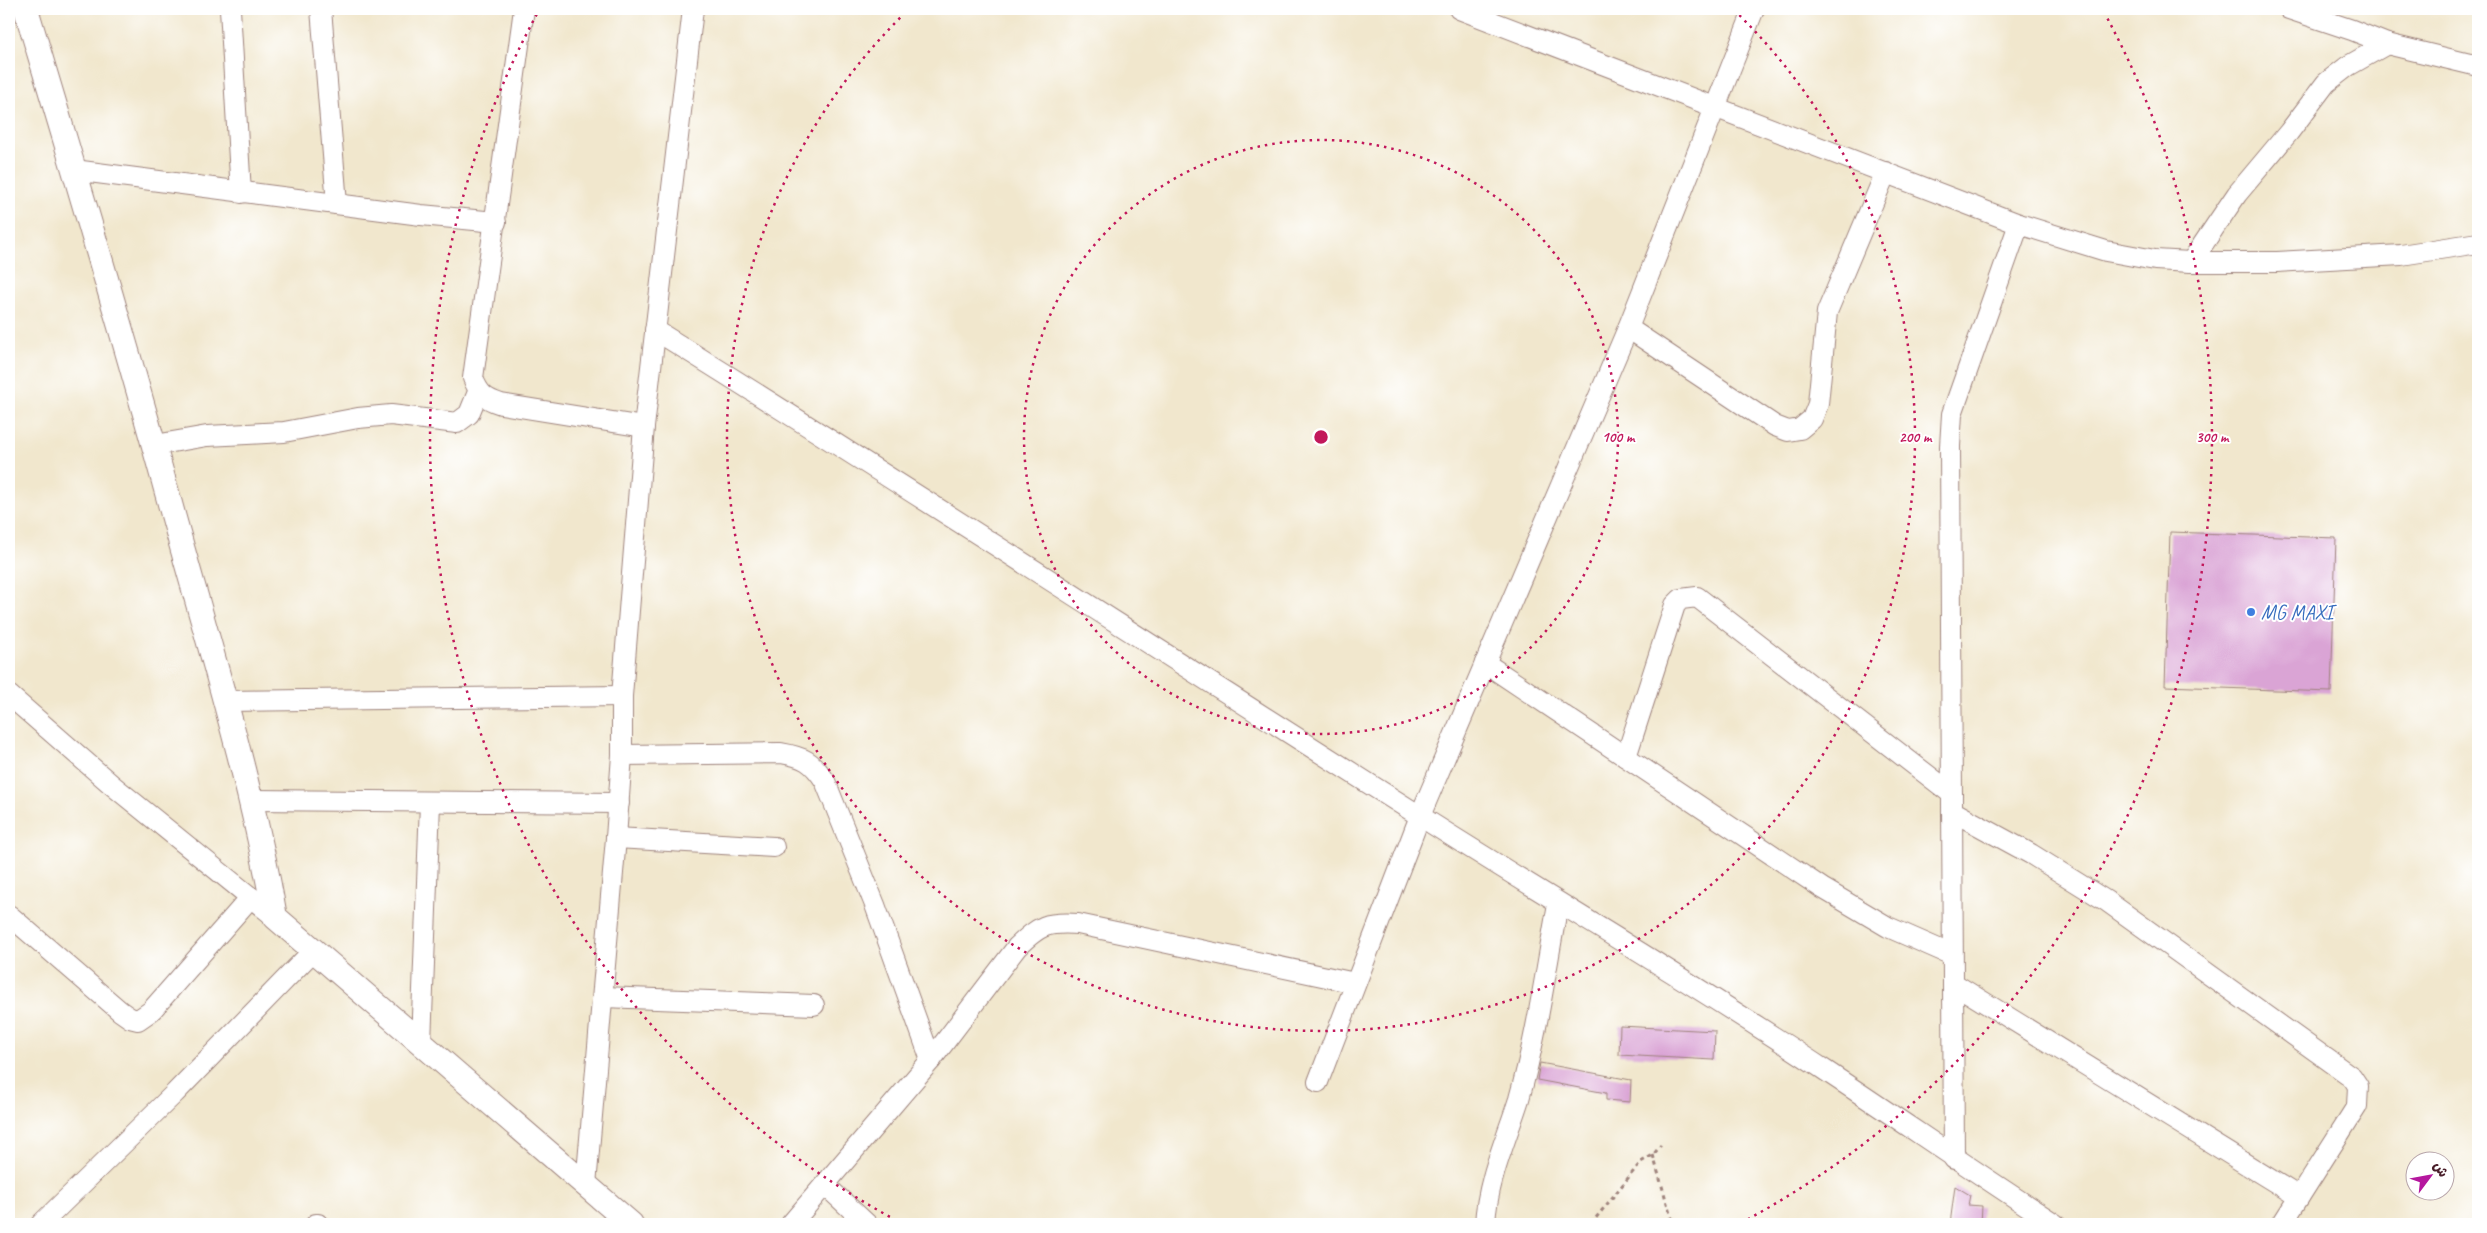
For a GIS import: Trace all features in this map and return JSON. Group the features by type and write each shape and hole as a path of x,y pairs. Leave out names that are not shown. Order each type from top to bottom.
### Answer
{"street":[{"path":"26,9 155,445 227,701 252,800 275,917"},
{"path":"230,9 241,193"},
{"path":"321,9 336,204"},
{"path":"524,9 473,378 478,392 489,400 502,404 644,427"},
{"path":"586,1185 619,803 622,754 622,696 644,427 693,9"},
{"path":"1459,9 1482,13 2018,224 2106,251 2156,260 2277,262 2402,254 2478,243"},
{"path":"1318,1082 1420,816 1628,328 1754,9"},
{"path":"2289,9 2352,30 2386,44 2478,66"},
{"path":"2191,262 2237,194 2290,132 2326,83 2348,66 2386,44"},
{"path":"74,170 241,193 421,215 496,222"},
{"path":"1628,328 1775,426 1788,431 1800,429 1812,419 1818,404 1827,312 1886,172"},
{"path":"1954,1159 1950,446 1952,414 2018,224"},
{"path":"655,330 1197,672 1558,904 1646,955 1827,1071 1954,1159 2055,1224"},
{"path":"155,445 207,436 284,432 358,418 391,415 457,423 469,414 478,392"},
{"path":"1626,757 1675,605 1680,599 1697,597 1952,802 2108,902 2352,1077 2358,1086 2356,1106 2282,1224"},
{"path":"1485,662 1822,888 1888,927 1952,955"},
{"path":"9,695 112,785 251,896 631,1224"},
{"path":"227,701 622,696"},
{"path":"622,754 781,753 799,756 815,766 825,781 875,906 931,1060"},
{"path":"252,800 430,803 619,803"},
{"path":"421,1043 430,803"},
{"path":"616,838 774,847"},
{"path":"9,915 120,1011 130,1018 138,1020 151,1011 251,896"},
{"path":"1485,1224 1486,1205 1500,1154 1519,1099 1534,1037 1558,904"},
{"path":"792,1224 931,1060 1017,947 1034,931 1052,923 1078,924 1355,983"},
{"path":"41,1224 175,1093 314,950"},
{"path":"1952,983 2299,1197"},
{"path":"603,997 814,1005"},
{"path":"824,1185 867,1224"}],"path":[{"path":"1591,1224 1641,1162 1652,1155 1661,1145"},
{"path":"1652,1155 1673,1224"}],"building":[{"name":"MG MAXI","path":"2170,532 2336,538 2331,692 2165,686"},
{"path":"1620,1026 1715,1031 1714,1060 1619,1055"},
{"path":"1540,1063 1631,1080 1630,1102 1606,1100 1606,1093 1537,1080"},
{"path":"1955,1186 1970,1195 1968,1205 1982,1206 1981,1224 1950,1224"}],"place":[{"name":"MG MAXI","path":"2251,612"}]}
